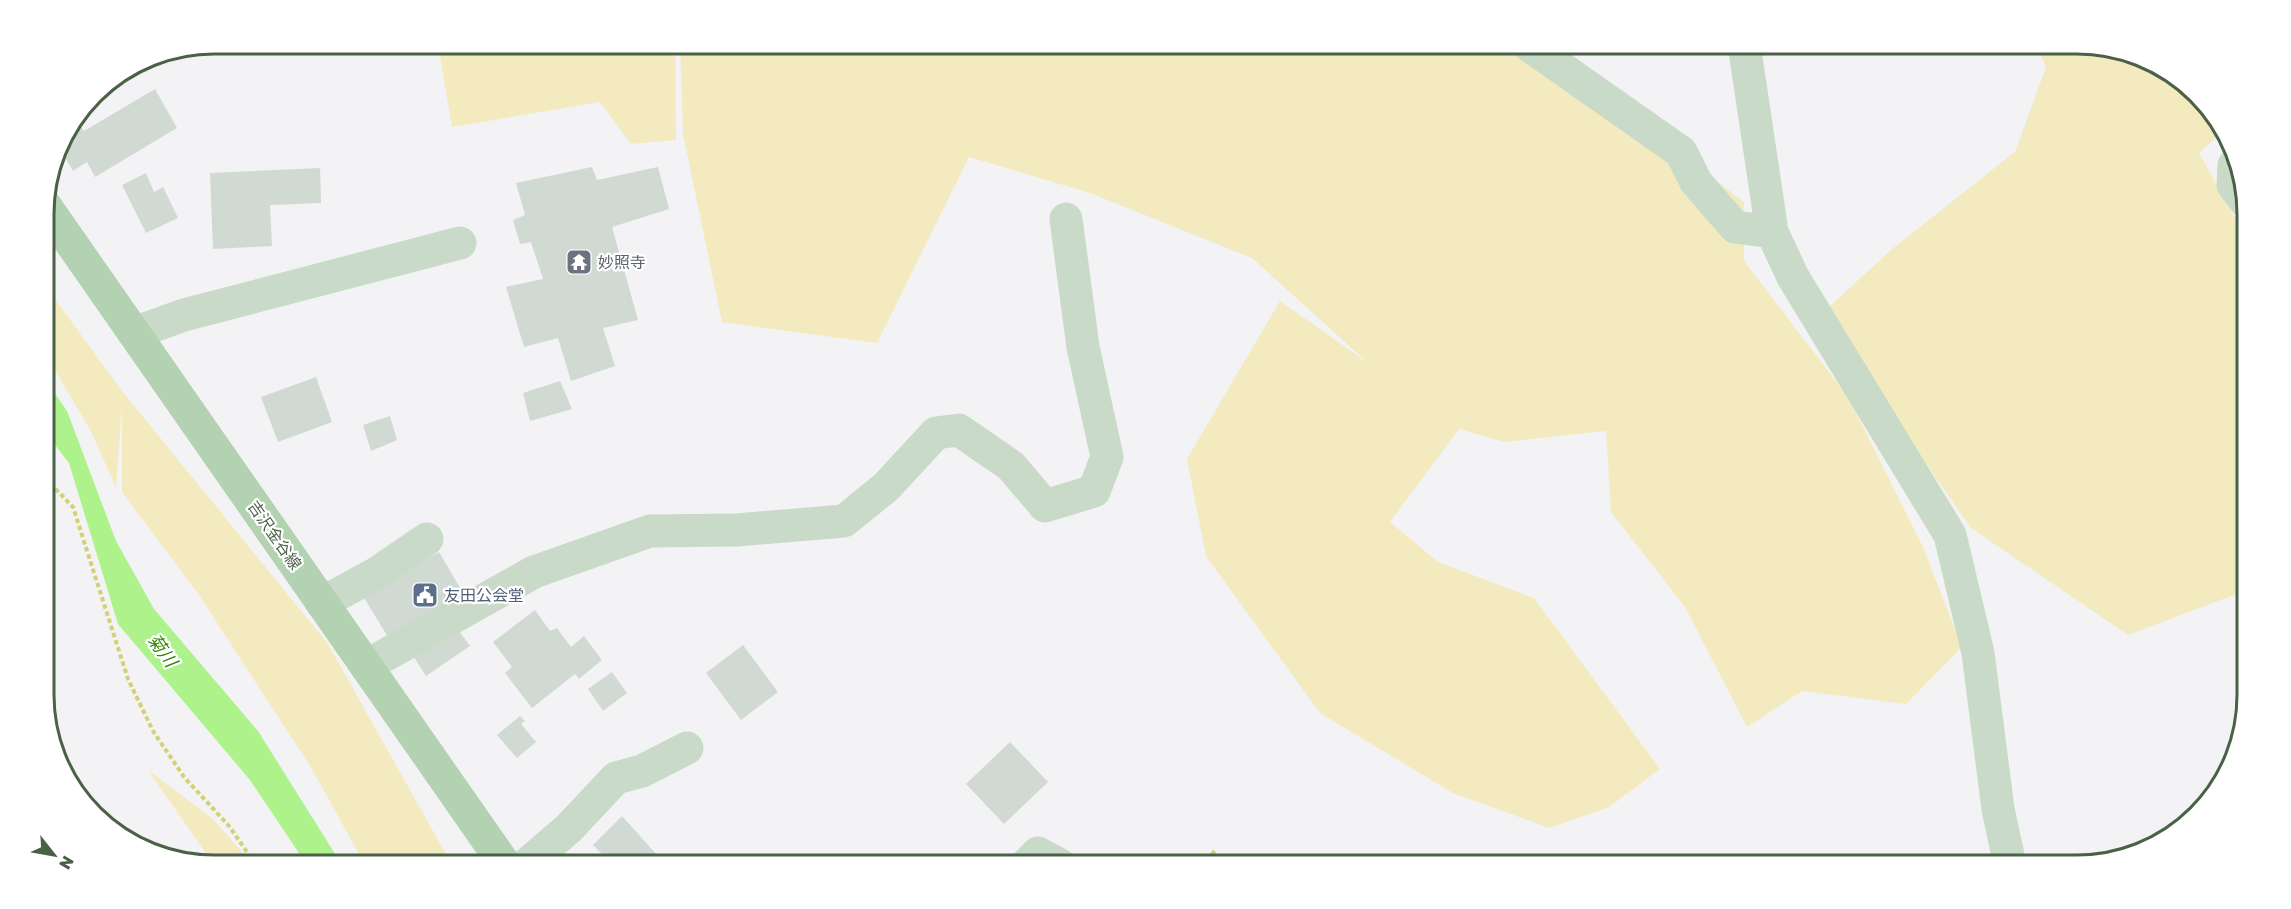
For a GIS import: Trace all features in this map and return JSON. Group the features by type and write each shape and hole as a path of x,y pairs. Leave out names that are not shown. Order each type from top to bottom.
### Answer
{"main road":[{"name":"吉沢金谷線","path":"54,218 497,855"}],"street":[{"path":"1541,54 1681,152 1696,182 1735,227 1772,232"},
{"path":"1745,54 1772,232 1794,277 1950,535 1978,653 1998,809 2008,855"},
{"path":"366,666 534,572 650,531 736,530 844,520 886,487 936,433 959,430 1011,466 1045,506 1094,491 1107,457 1083,347 1066,219"},
{"path":"134,333 184,315 460,243"},
{"path":"322,603 377,573 427,539"},
{"path":"538,855 569,828 616,778 642,771 687,748"}],"path":[{"path":"54,487 73,507 128,679 153,730 184,777 229,826 249,855"},
{"path":"1212,850 1216,855"}],"shaded area":[{"path":"440,54 675,54 676,140 631,144 600,102 452,127"},
{"path":"680,54 1550,54 1744,202 1744,261 1848,397 1923,547 1962,647 1906,704 1802,691 1747,727 1685,607 1611,512 1606,431 1504,442 1459,429 1390,522 1438,562 1534,598 1660,769 1609,807 1549,828 1453,793 1320,713 1206,556 1187,459 1280,301 1368,363 1252,258 1090,193 969,157 877,343 722,322 683,134"},
{"path":"2040,54 2087,54 2128,63 2166,81 2197,109 2216,134 2217,137 2199,153 2237,221 2237,594 2128,635 1971,528 1889,411 1827,309 1892,249 2015,152 2046,67"},
{"path":"54,298 122,391 328,644 446,855 359,855 312,769 199,595 122,492 122,405 116,488 92,433 54,368"},
{"path":"148,770 213,819 244,855 207,855"}],"water":[{"name":"菊川","path":"54,392 67,411 116,541 154,609 258,731 336,855 300,855 250,780 118,624 69,463 54,444"}],"building":[{"path":"155,89 177,128 95,177 87,162 73,171 65,157 81,126 84,131"},
{"name":"妙照寺","path":"592,167 597,180 658,167 669,209 612,227 638,320 603,328 615,366 571,381 558,338 524,347 506,287 543,279 531,242 520,244 513,220 525,215 516,183"},
{"path":"320,168 321,203 270,205 272,246 213,249 210,173"},
{"path":"146,173 154,192 163,187 178,218 146,233 122,185"},
{"path":"316,377 332,422 278,442 261,397"},
{"path":"560,381 572,409 530,421 523,393"},
{"path":"390,416 397,440 371,451 363,425"},
{"path":"439,552 466,598 391,642 363,596"},
{"path":"535,610 550,631 557,628 571,647 584,636 602,660 579,679 575,674 532,708 505,673 512,667 493,642"},
{"path":"452,621 470,646 426,676 410,651"},
{"path":"743,645 778,692 741,720 706,673"},
{"path":"612,672 627,693 603,711 588,689"},
{"path":"520,716 525,721 521,724 536,742 517,758 497,735"},
{"path":"1010,742 1048,782 1004,824 966,784"},
{"path":"622,816 657,855 603,855 593,845"}],"place":[{"name":"妙照寺","path":"579,262"},
{"name":"友田公会堂","path":"425,595"}]}
